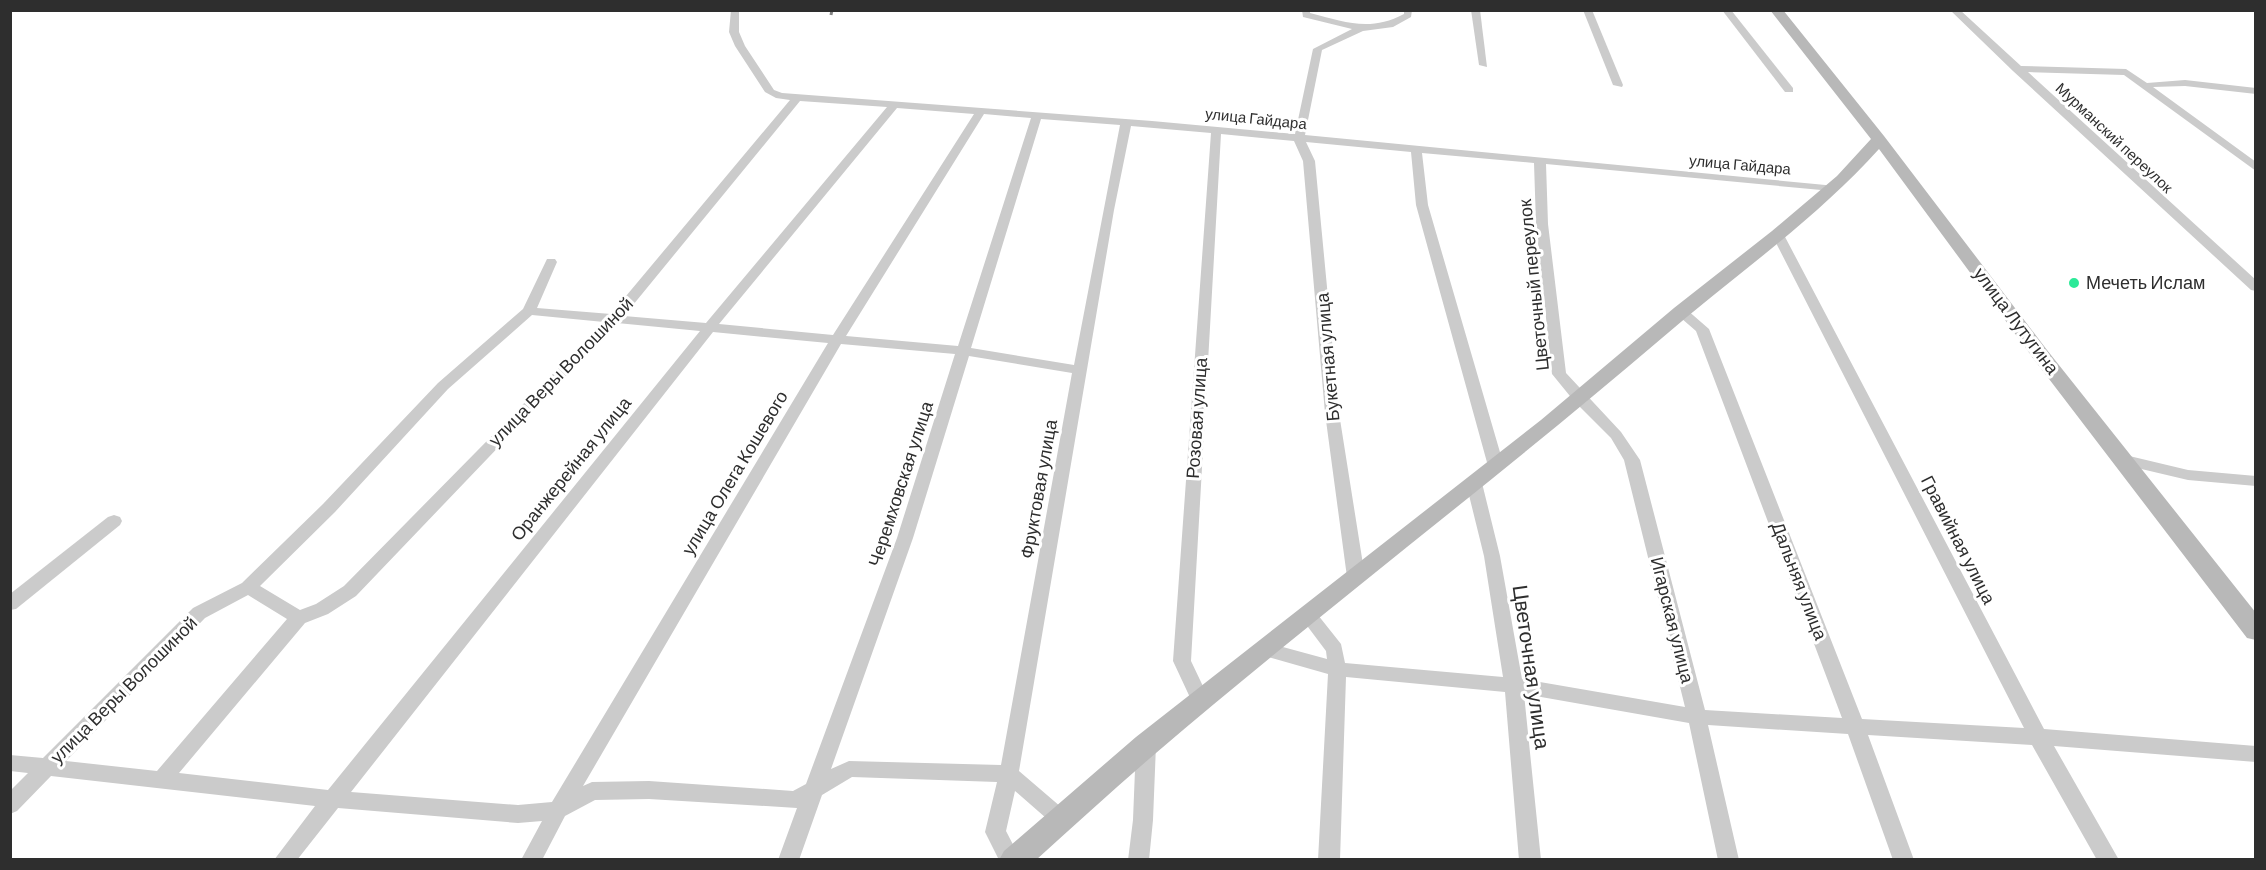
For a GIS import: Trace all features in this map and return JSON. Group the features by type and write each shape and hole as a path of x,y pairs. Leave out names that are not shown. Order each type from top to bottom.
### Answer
{"main road":[{"name":"улица Лутугина","path":"1776,10 1879,139 2121,459 2256,632"},
{"path":"1013,860 1201,700 1496,466 1681,312 1778,235 1843,179 1879,139"}],"street":[{"name":"улица Гайдара","path":"735,10 734,32 740,46 770,92 797,98 1126,122 1832,188"},
{"path":"1306,10 1306,15 1361,28 1390,25 1408,15 1408,10"},
{"path":"1475,10 1484,65"},
{"path":"1587,10 1618,86"},
{"path":"1726,10 1789,90"},
{"name":"Мурманский переулок","path":"1954,10 2256,287"},
{"path":"1299,139 1318,49 1361,28"},
{"path":"2016,69 2126,72 2256,168"},
{"path":"2144,86 2171,83 2256,91"},
{"name":"улица Веры Волошиной","path":"299,618 322,609 350,591 614,319 797,98"},
{"name":"Оранжерейная улица","path":"284,860 708,329 893,106"},
{"name":"улица Олега Кошевого","path":"531,860 558,810 838,338 981,111"},
{"name":"Черемховская улица","path":"788,860 905,538 1037,115"},
{"name":"Фруктовая улица","path":"1013,860 994,832 1009,774 1108,210 1126,122"},
{"name":"Розовая улица","path":"1201,700 1182,661 1216,130"},
{"name":"Букетная улица","path":"1299,139 1309,161 1332,413 1356,577"},
{"path":"1416,150 1422,205 1496,466"},
{"name":"Цветочный переулок","path":"1540,162 1542,224 1559,374 1579,399"},
{"name":"Гравийная улица","path":"1778,235 2038,737 2109,860"},
{"path":"552,262 529,310 708,329 838,338 965,351 1080,370"},
{"name":"улица Веры Волошиной","path":"10,805 199,613 248,587 329,508 442,386 529,310"},
{"name":"Дальняя улица","path":"1681,312 1701,329 1855,726 1904,860"},
{"name":"Игарская улица","path":"1579,399 1616,435 1632,460 1697,717 1729,860"},
{"path":"2121,459 2188,475 2256,481"},
{"name":"Цветочная улица","path":"1474,483 1492,556 1514,685 1530,860"},
{"path":"10,604 114,521"},
{"path":"162,779 299,618 248,587"},
{"path":"1308,615 1335,649 1337,669 1329,860"},
{"path":"1264,649 1337,669 1514,685 1697,717 2038,737 2256,754"},
{"path":"1138,860 1143,820 1146,746"},
{"path":"10,764 333,799 518,814 558,810 591,791 649,790 795,800 849,769 1009,774 1061,819"}],"railway":[{"path":"831,15 832,10"}],"place":[{"name":"Мечеть Ислам","path":"2074,283"}]}
